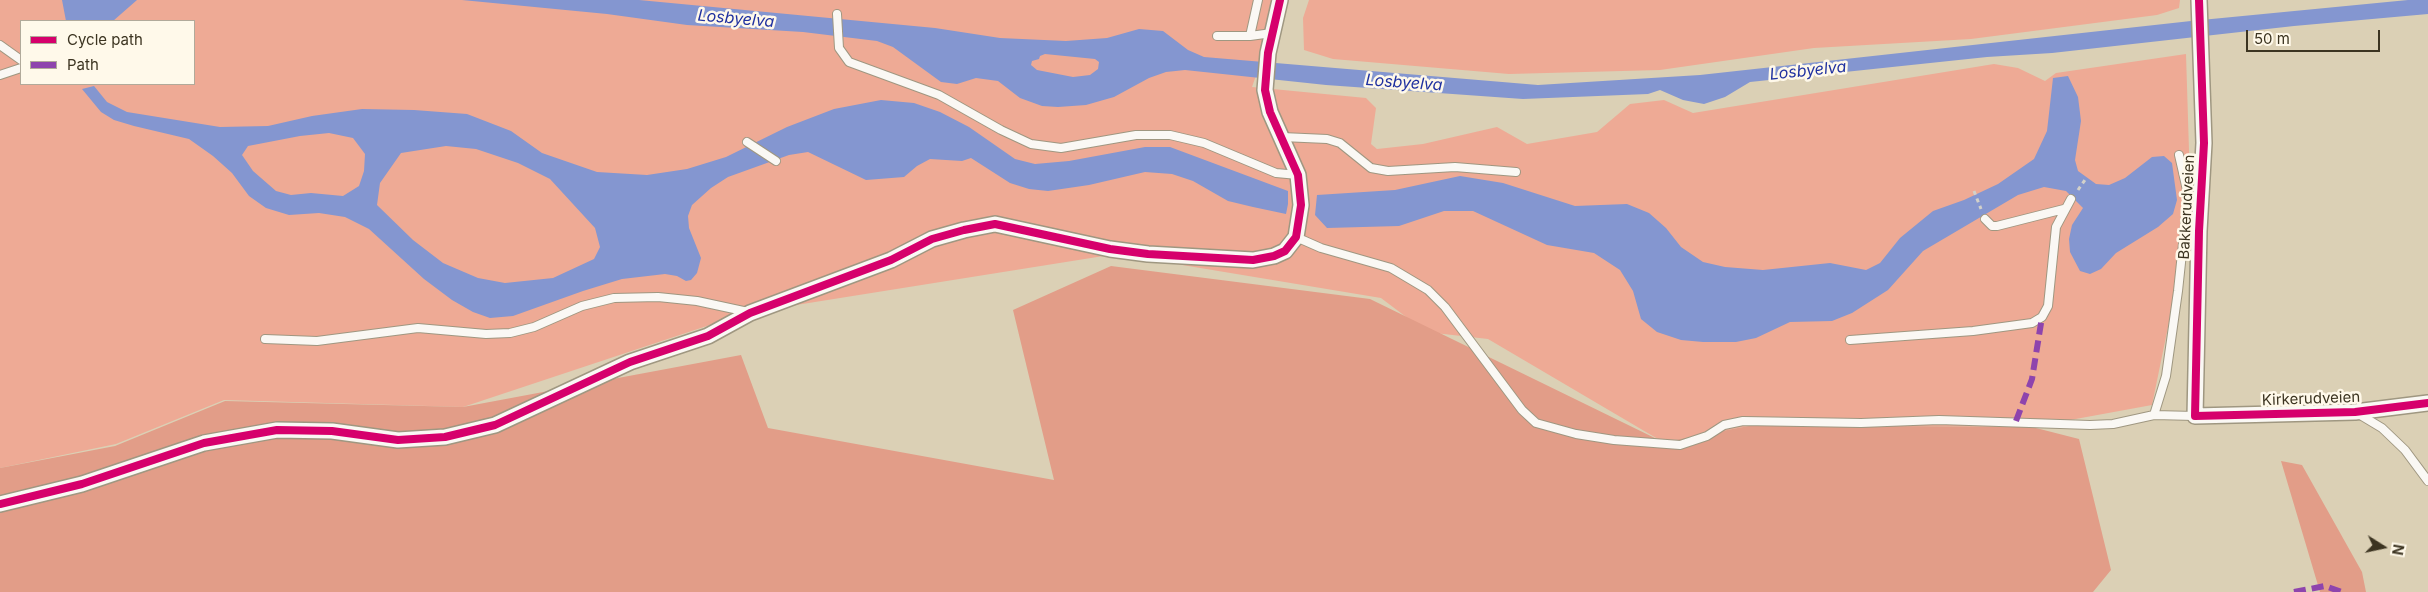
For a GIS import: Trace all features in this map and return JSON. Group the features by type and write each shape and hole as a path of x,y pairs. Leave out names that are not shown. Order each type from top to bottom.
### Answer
{"street":[{"path":"0,504 82,484 204,443 277,430 332,431 398,440 445,437 495,425 630,362 708,336 750,313 891,260 932,240 964,230 995,224 1110,249 1216,259 1264,259 1285,251 1296,237 1301,205 1298,175 1270,112 1265,81 1268,53 1280,0"},
{"name":"Bakkerudveien","path":"2195,416 2199,231 2204,143 2199,7"},
{"name":"Kirkerudveien","path":"2195,416 2355,412 2428,403"}],"lane":[{"path":"1250,36 1258,0"},
{"path":"837,14 838,43 841,53 849,62 939,95 1001,130 1031,144 1061,148 1136,135 1170,134 1204,143 1276,173 1298,175"},
{"path":"1217,36 1250,36 1272,33"},
{"path":"0,46 20,59"},
{"path":"0,75 20,68"},
{"path":"1282,136 1327,138 1340,143 1371,168 1388,172 1455,167 1516,172"},
{"path":"747,142 776,161"},
{"path":"2154,415 2166,376 2186,216 2187,190 2179,156"},
{"path":"1850,340 1973,331 2027,324 2042,317 2048,306 2056,227 2071,199"},
{"path":"1985,219 1992,226 1997,226 2064,209"},
{"path":"1296,237 1321,248 1391,268 1428,290 1445,307 1522,410 1536,423 1576,434 1614,440 1680,445 1706,436 1724,425 1743,421 1860,423 1939,420 2113,424 2154,415 2195,416"},
{"path":"265,339 317,341 418,328 486,334 510,333 534,327 582,306 614,298 658,297 697,301 750,313"},
{"path":"2355,412 2382,428 2405,450 2428,481"}],"path":[{"path":"1974,191 1985,219"}],"shaded area":[{"path":"0,0 1282,0 1252,87 1366,98 1376,108 1371,144 1377,149 1423,144 1497,127 1527,144 1597,132 1630,104 1664,100 1693,113 1994,64 2018,68 2045,81 2056,73 2186,54 2191,215 2152,405 2032,427 1754,425 1663,442 1488,339 1426,332 1381,298 1116,254 746,313 463,407 224,400 116,444 0,468"},
{"path":"1309,0 2180,0 2179,8 2157,15 1971,39 1814,48 1660,70 1509,74 1333,59 1304,50 1303,18"},
{"path":"1111,266 1370,299 1663,442 1754,425 2032,427 2079,439 2111,570 2093,592 0,592 0,468 115,446 225,401 463,407 741,355 768,428 1054,480 1013,310"},
{"path":"2281,461 2302,465 2362,572 2366,592 2320,592"}],"water":[{"path":"62,0 137,0 114,20 66,20"},
{"name":"Losbyelva","path":"462,0 639,0 935,28 1000,38 1066,41 1107,38 1139,29 1163,31 1188,50 1204,57 1538,85 1700,75 2191,21 2408,0 2428,0 2428,14 1750,82 1725,97 1704,104 1683,100 1660,90 1648,94 1523,99 1326,85 1185,70 1166,72 1149,78 1114,97 1086,105 1042,106 1020,98 998,81 976,78 957,84 941,82 893,47 877,41 803,32 687,25 607,14","holes":["1045,54 1095,59 1099,62 1098,69 1090,75 1073,77 1037,70 1031,65 1032,61 1039,59 1040,56"]},
{"path":"2068,76 2078,97 2081,121 2075,160 2078,171 2096,184 2109,185 2125,178 2152,157 2164,156 2172,163 2177,200 2173,214 2158,227 2116,253 2101,269 2090,274 2080,271 2070,252 2069,239 2072,225 2083,208 2066,191 2044,187 2018,195 1923,251 1888,290 1852,313 1832,321 1790,322 1756,338 1736,342 1681,340 1657,332 1641,319 1633,291 1620,270 1594,253 1547,245 1473,211 1444,211 1399,226 1327,228 1315,215 1317,195 1395,190 1460,176 1503,183 1575,206 1627,204 1649,213 1666,228 1681,247 1703,262 1725,267 1763,270 1830,263 1866,270 1880,263 1900,238 1933,211 1964,200 1998,184 2034,159 2047,131 2053,78"},
{"path":"94,86 107,102 127,112 220,127 268,126 312,116 362,109 467,114 511,131 542,153 597,172 647,175 687,169 726,157 787,127 834,109 881,100 914,103 940,112 969,127 1015,159 1035,164 1069,161 1145,147 1170,147 1288,191 1288,204 1286,214 1253,207 1228,201 1193,181 1172,174 1145,172 1089,185 1048,191 1029,189 1010,183 971,158 962,161 930,159 917,166 904,177 866,180 808,152 789,155 728,177 711,188 692,205 688,216 689,228 701,258 697,273 691,280 686,281 677,276 665,274 622,279 513,316 490,318 473,312 452,300 424,279 369,229 345,217 319,213 289,215 266,208 249,196 232,173 213,156 189,139 114,120 101,112 82,89","holes":["329,133 353,138 365,154 364,171 359,186 343,196 311,193 291,195 276,191 253,171 242,155 248,146 300,136","446,146 476,149 518,163 550,179 595,228 600,247 594,259 553,278 505,283 478,278 443,263 413,240 377,205 380,183 401,153"]}],"marked path":[{"path":"2016,421 2032,379 2042,317"},
{"path":"2294,592 2325,586 2342,592"}],"cycle path":[{"path":"0,504 82,484 204,443 277,430 332,431 398,440 445,437 495,425 630,362 708,336 750,313 891,260 932,239 964,230 995,224 1110,249 1148,254 1253,260 1274,256 1285,251 1296,237 1301,205 1298,175 1270,112 1265,90 1268,53 1280,0"},
{"path":"2199,0 2204,143 2199,231 2195,416 2355,412 2428,403"}]}
